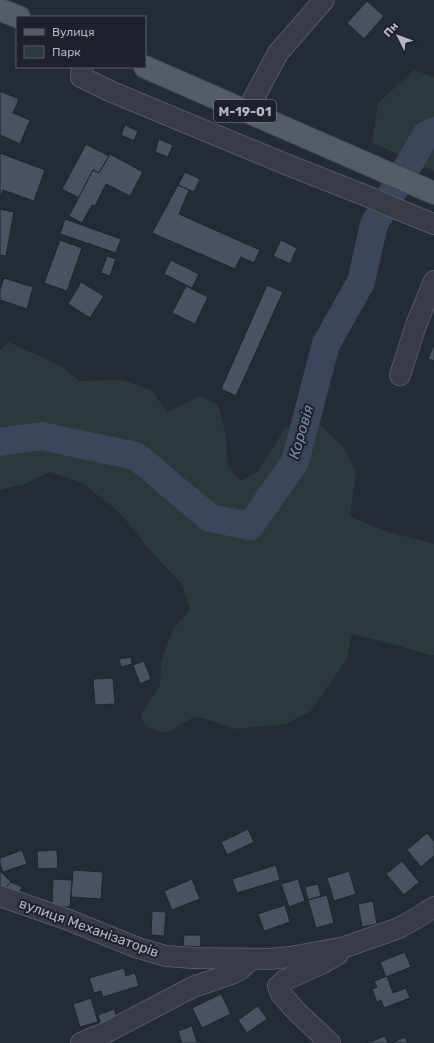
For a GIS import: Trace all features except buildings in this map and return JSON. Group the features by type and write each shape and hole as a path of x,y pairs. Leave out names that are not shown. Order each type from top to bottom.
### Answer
{"main road":[{"path":"0,10 16,16"},
{"name":"М-19-01","path":"146,67 432,192"}],"street":[{"path":"247,111 278,53 324,0"},
{"path":"82,68 81,77 112,92 434,224"},
{"path":"400,375 416,325 434,281"},
{"name":"вулиця Механізаторів","path":"0,896 66,919 154,954 187,958 252,959 290,957 345,947 399,928 434,907"},
{"path":"330,1043 281,994 278,986 291,976 334,957 345,947"},
{"path":"81,1043 107,1032 186,990 234,973 252,959"}],"green space":[{"path":"414,70 434,77 434,171 372,142 378,103"},
{"path":"9,342 61,366 79,381 123,380 151,390 167,412 200,396 218,405 226,436 227,465 240,481 257,472 286,427 319,424 344,448 356,472 350,517 389,532 434,544 434,655 352,634 347,659 310,712 285,724 236,729 196,716 166,733 145,727 141,715 160,685 161,662 172,631 190,609 182,584 155,556 119,512 82,483 50,472 25,484 0,490 0,350"}],"waterway":[{"name":"Коровія","path":"0,442 41,436 136,456 210,518 250,526 295,462 326,344 361,282 374,224 426,135 434,131"}]}
